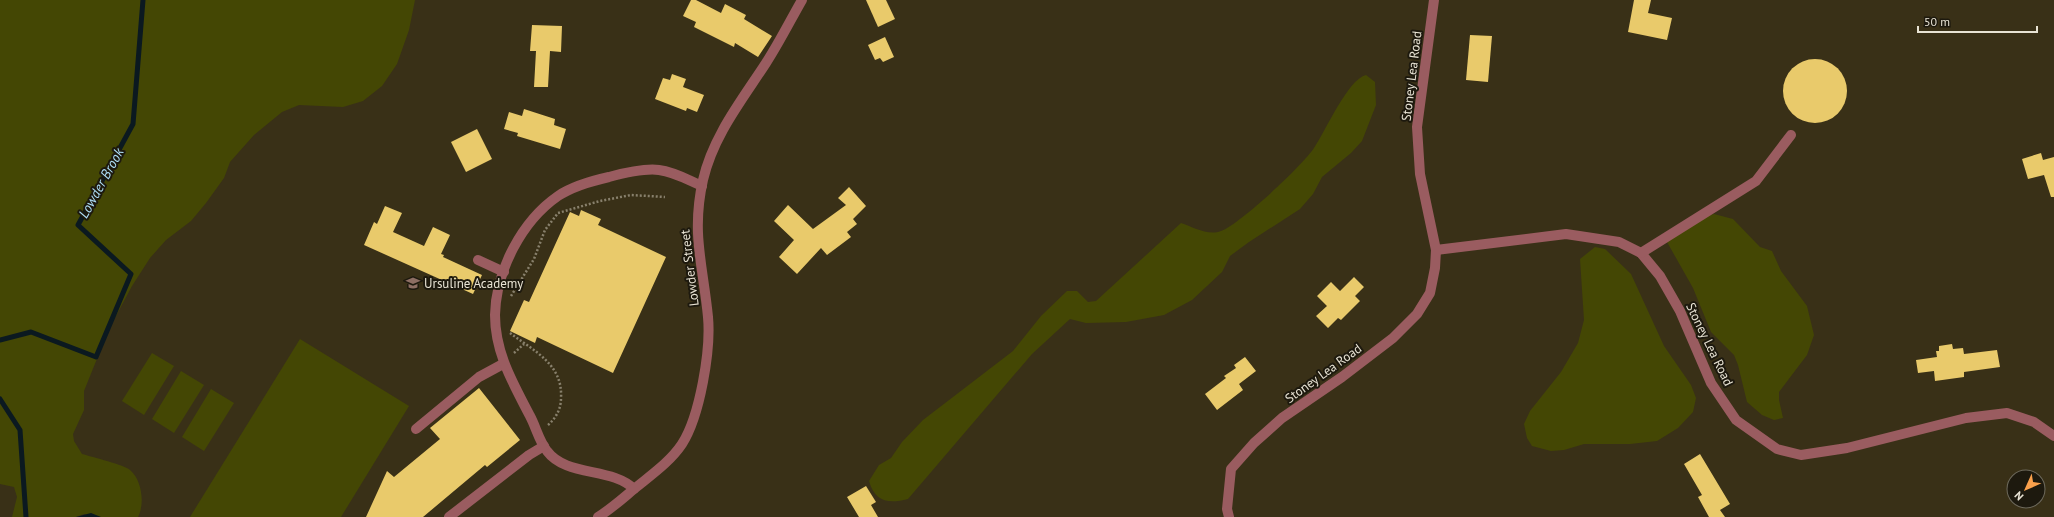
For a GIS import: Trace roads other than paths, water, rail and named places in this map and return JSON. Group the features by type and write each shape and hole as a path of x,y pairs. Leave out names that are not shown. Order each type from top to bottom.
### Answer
{"street":[{"name":"Lowder Street","path":"598,517 668,461 686,438 694,416 704,371 709,328 696,233 702,186 709,160 719,136 772,54 802,0"},
{"name":"Stoney Lea Road","path":"1229,517 1227,509 1231,468 1254,443 1282,418 1348,372 1393,338 1417,314 1430,293 1435,268 1436,250 1420,174 1417,127 1434,0"},
{"path":"1641,253 1756,181 1791,135"},
{"path":"634,489 619,478 586,471 562,462 551,456 544,446 503,364 496,333 495,313 504,272 511,254 532,219 558,196 580,185 622,173 659,170 675,174 702,186"},
{"name":"Stoney Lea Road","path":"1436,250 1566,234 1619,242 1641,253 1660,276 1680,311 1711,383 1736,420 1777,449 1801,455 1847,448 1966,418 2007,413 2034,422 2054,436"},
{"path":"478,260 504,272"},
{"path":"416,429 479,377 503,364"},
{"path":"449,517 529,455 544,446"}],"waterway":[{"name":"Lowder Brook","path":"0,340 31,332 96,357 131,274 78,225 133,124 143,0"},
{"name":"Lowder Brook","path":"0,399 20,430 26,517"}],"place":[{"name":"Ursuline Academy","path":"413,283"}]}
